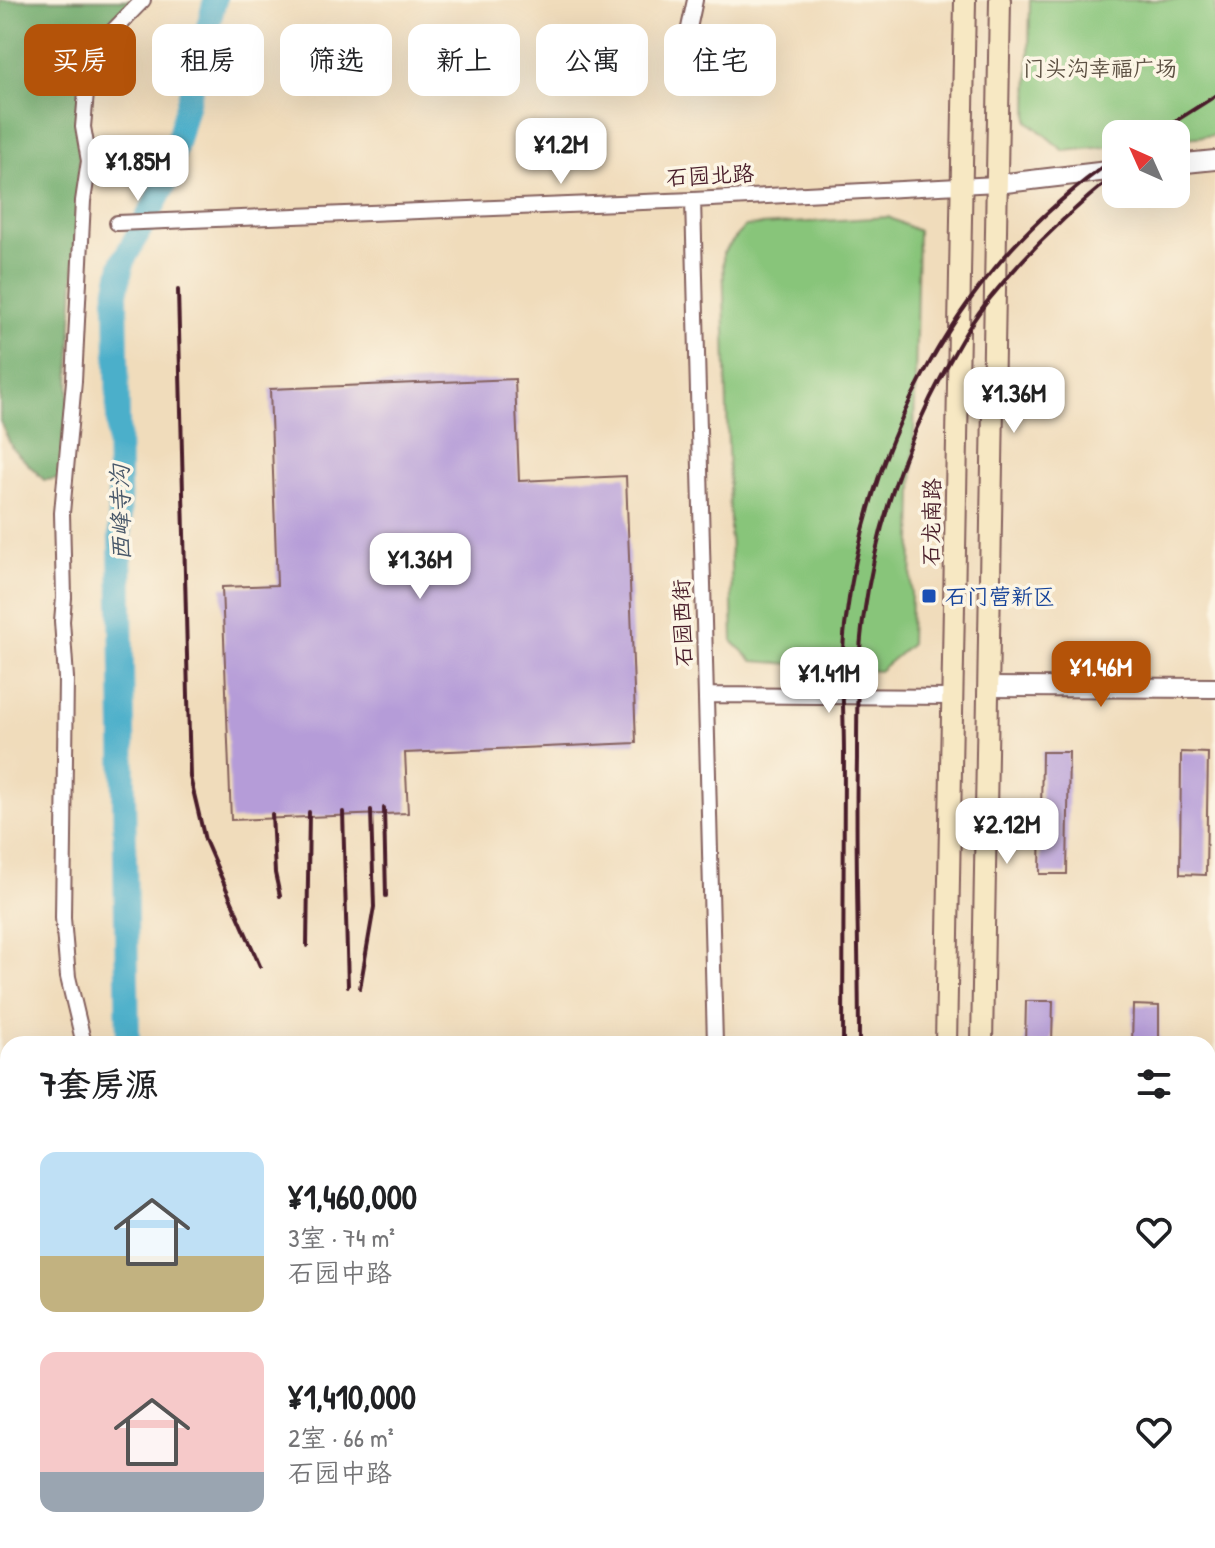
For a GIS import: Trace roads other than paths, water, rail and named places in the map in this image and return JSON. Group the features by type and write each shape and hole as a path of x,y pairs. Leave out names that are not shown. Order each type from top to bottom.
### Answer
{"main road":[{"name":"石龙南路","path":"946,1036 965,134 965,0"},
{"path":"982,1036 1000,0"}],"street":[{"path":"82,1036 68,977 63,918 66,678 62,621 62,513 74,381 83,201 88,183 89,161 83,127 88,70 104,40 119,21 143,0"},
{"path":"690,24 695,0"},
{"path":"1190,163 1215,160"},
{"name":"石园北路","path":"117,223 693,200 997,184 1102,172"},
{"name":"石园西街","path":"693,200 715,1036"},
{"path":"988,687 1215,688"},
{"path":"706,695 952,697"}],"waterway":[{"name":"西峰寺沟","path":"128,1036 116,293 123,261 167,181 215,0"}],"railway":[{"path":"1177,120 1215,96"},
{"path":"843,1036 842,673 845,626 857,557 875,489 899,424 930,362 967,304 1010,250 1060,201 1102,169"},
{"path":"859,1036 858,672 868,586 883,522 916,429 972,322 1035,248 1102,186"},
{"path":"178,290 190,777 205,840 260,966"},
{"path":"384,808 386,896"},
{"path":"360,988 374,907 371,810"},
{"path":"307,946 309,812"},
{"path":"343,812 348,986"},
{"path":"272,814 275,873 280,896"}],"place":[{"name":"石门营新区","path":"929,596"}],"park label":[{"name":"门头沟幸福广场","path":"1100,68"}]}
